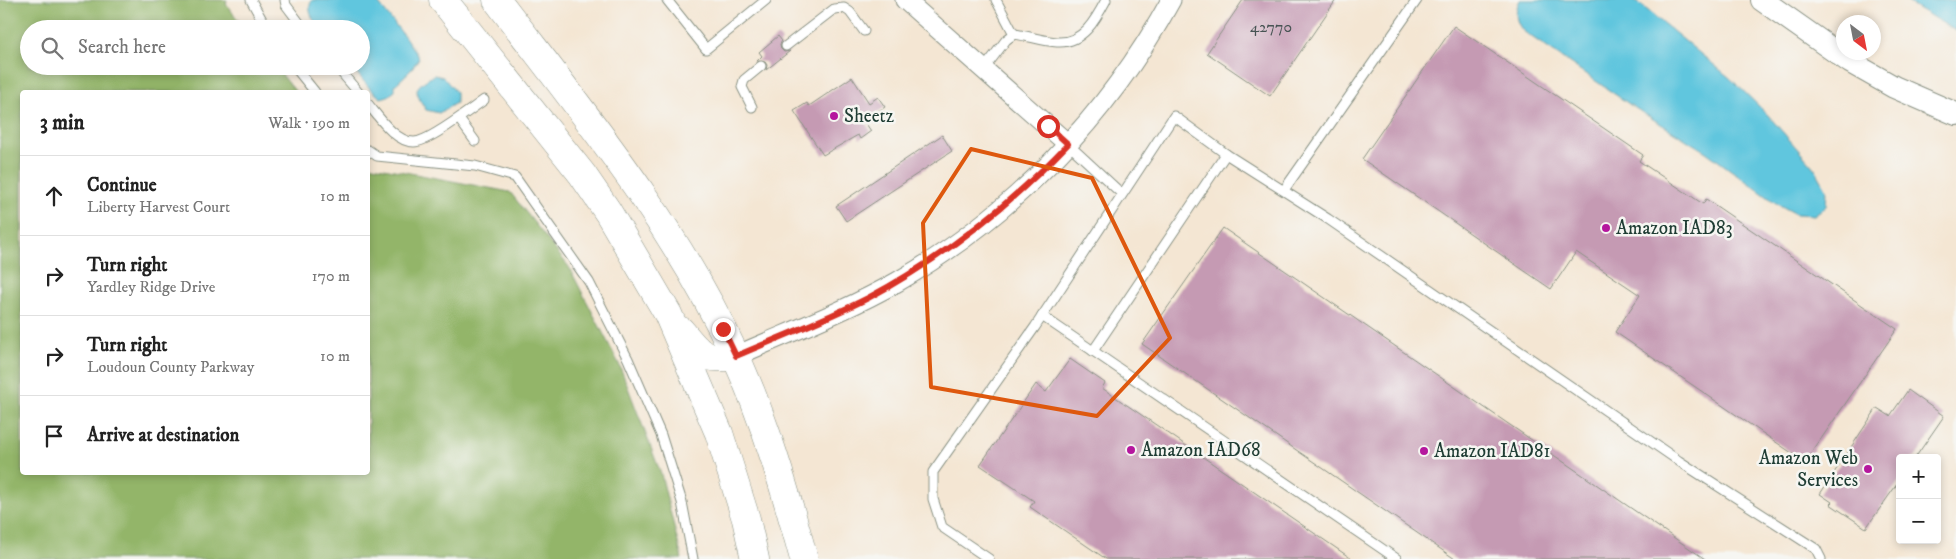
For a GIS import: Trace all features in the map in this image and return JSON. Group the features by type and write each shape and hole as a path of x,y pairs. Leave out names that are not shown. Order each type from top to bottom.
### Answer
{"main road":[{"path":"443,0 582,174 608,212 668,314 719,433 746,519 755,559"},
{"path":"497,0 589,120 668,232 702,290 736,356 781,476 804,559"},
{"path":"668,314 697,351 705,356 716,358 736,356"}],"street":[{"path":"905,0 1068,144"},
{"path":"736,356 866,299 927,264 992,216 1039,174 1093,116 1146,42 1171,0"},
{"path":"1762,0 1850,62 1894,87 1956,114"}],"lane":[{"path":"252,0 262,20"},
{"path":"285,0 286,5 297,20"},
{"path":"667,0 706,49 766,0"},
{"path":"996,0 1014,34"},
{"path":"984,69 1006,40 1014,34 1058,42 1071,39 1082,33 1093,24 1106,0"},
{"path":"1284,190 1417,0"},
{"path":"786,46 834,9 844,8 850,12 864,30"},
{"path":"752,107 742,87 744,80 761,66"},
{"path":"301,75 313,90"},
{"path":"344,75 356,90"},
{"path":"370,106 388,127 401,138 415,142 428,138 484,100"},
{"path":"989,559 942,527 933,499 933,472 1042,316 1174,116 1226,154 1328,218 1678,461 1816,549 1821,559"},
{"path":"459,118 475,141"},
{"path":"1068,144 1122,194"},
{"path":"370,151 377,156 475,166 515,177 589,282 628,359 661,436 679,492 693,559"},
{"path":"1093,351 1226,154"},
{"path":"1042,316 1397,559"}],"highlighted area":[{"path":"971,149 1092,178 1170,338 1097,416 931,387 923,223"}],"green space":[{"path":"0,0 227,0 226,4 238,20 20,20 20,75 282,75 294,90 20,90 20,475 370,475 370,165 510,192 569,267 619,364 661,474 682,559 0,559"}],"water":[{"path":"312,0 376,0 419,58 410,71 395,85 395,91 381,98 372,91 359,75 370,75 370,20 314,20 310,11"},
{"path":"1520,0 1635,0 1730,78 1767,114 1815,169 1827,190 1826,206 1814,215 1796,214 1776,203 1706,152 1632,106 1523,31 1518,24 1516,16"},
{"path":"1904,0 1956,0 1956,31"},
{"path":"434,75 443,77 456,92 456,103 439,113 426,110 417,93 419,86"}],"building":[{"path":"1243,0 1336,0 1270,96 1207,53"},
{"name":"Amazon IAD83","path":"1454,26 1643,155 1639,161 1703,204 1706,199 1897,329 1805,462 1615,332 1640,295 1576,252 1551,289 1362,159"},
{"path":"778,36 782,41 780,44 781,49 784,52 790,51 766,70 767,65 765,62 757,61 762,56 759,52"},
{"name":"Sheetz","path":"852,77 869,103 878,97 885,107 864,121 871,131 860,139 858,135 823,155 794,111 807,103 809,106"},
{"name":"Sheetz","path":"942,135 952,151 846,221 836,206"},
{"name":"Amazon IAD81","path":"1223,228 1705,559 1455,559 1142,344"},
{"name":"Amazon IAD68","path":"1070,359 1105,383 1102,388 1352,559 1106,559 1030,507 1034,501 980,465 1036,384 1046,392"},
{"name":"Amazon Web Services","path":"1908,390 1944,416 1918,454 1896,454 1896,486 1866,528 1830,504 1832,502 1820,494 1877,408 1890,416"}],"place":[{"name":"Sheetz","path":"834,116"},
{"name":"Amazon IAD83","path":"1606,228"},
{"name":"Amazon IAD68","path":"1131,450"},
{"name":"Amazon IAD81","path":"1424,451"},
{"name":"Amazon Web Services","path":"1868,469"}],"route":[{"path":"723,329 736,356 866,299 927,264 992,216 1019,193 1068,144 1048,126"}]}
